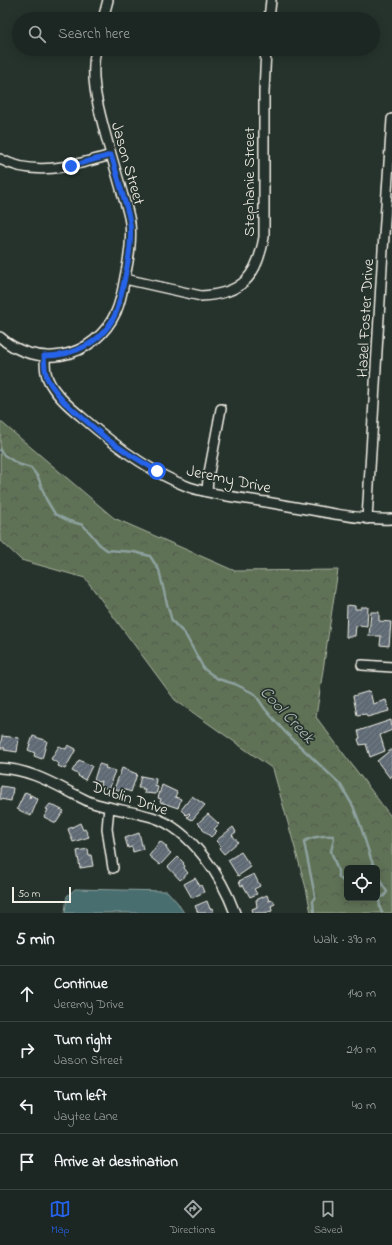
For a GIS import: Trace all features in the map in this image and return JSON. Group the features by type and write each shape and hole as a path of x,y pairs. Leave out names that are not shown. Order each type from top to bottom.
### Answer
{"street":[{"path":"105,12 108,0"},
{"path":"270,12 271,0"},
{"name":"Jason Street","path":"0,337 12,346 32,355 62,355 81,349 91,343 109,324 116,311 125,279 131,246 130,221 96,100 94,68 95,56"},
{"name":"Stephanie Street","path":"125,279 201,296 234,290 242,284 254,269 262,253 264,237 264,92 266,56"},
{"name":"Hazel Foster Drive","path":"367,519 389,193 392,120"},
{"path":"0,159 22,167 50,169 71,166 111,155"},
{"name":"Jeremy Drive","path":"44,356 47,378 63,401 107,439 129,454 177,482 207,492 367,519 392,519"},
{"path":"207,492 208,478 221,409"},
{"path":"362,665 392,667"},
{"name":"Dublin Drive","path":"0,768 12,768 32,774 89,802 163,821 188,839 200,852 221,882 235,913"},
{"path":"109,807 107,829 114,868"}],"green space":[{"path":"0,421 114,518 235,571 338,570 316,717 392,818 392,913 311,913 306,888 273,769 175,700 85,578 21,560 0,540"}],"water":[{"path":"75,889 167,891 184,913 65,913 67,896"}],"building":[{"path":"347,605 355,606 355,609 368,607 367,626 356,626 355,636 352,637 346,637"},
{"path":"371,612 379,612 379,621 391,622 389,646 380,645 381,636 369,636"},
{"path":"370,691 373,704 386,700 389,711 367,717 366,714 357,715 353,696"},
{"path":"391,720 392,730 380,735 385,751 370,757 366,744 360,745 358,731"},
{"path":"2,736 19,738 17,752 0,748"},
{"path":"33,736 47,741 42,759 34,756 35,753 28,750"},
{"path":"68,745 76,749 65,769 58,766 59,764 51,759 59,746 66,749"},
{"path":"392,749 392,776 390,778 377,761"},
{"path":"79,760 92,766 85,780 72,771"},
{"path":"99,764 106,766 105,768 115,771 109,789 100,786 101,781 98,782 94,780"},
{"path":"122,768 137,774 131,792 123,789 122,791 114,789"},
{"path":"141,776 156,779 155,786 158,787 156,794 144,793 145,790 142,790 143,788 138,788"},
{"path":"162,785 177,792 175,797 181,799 178,808 160,802 161,799 158,798"},
{"path":"1,786 13,788 11,801 0,799"},
{"path":"25,792 30,794 29,798 31,795 38,799 31,816 17,809"},
{"path":"192,796 205,805 192,820 187,817 190,814 189,813 186,815 181,810"},
{"path":"50,804 64,811 56,823 44,817 48,810 46,809"},
{"path":"208,814 219,824 214,829 217,831 211,837 198,823"},
{"path":"80,823 83,830 85,829 89,837 73,842 68,829"},
{"path":"233,827 236,832 232,835 238,842 224,854 219,848 221,846 216,841"},
{"path":"139,833 143,849 133,852 132,847 128,848 125,838"},
{"path":"160,841 171,853 160,865 149,856"},
{"path":"88,849 93,866 80,868 77,851"},
{"path":"241,852 251,867 238,876 228,860"},
{"path":"178,857 184,863 184,868 188,873 180,880 168,867"},
{"path":"254,874 260,886 254,889 257,894 250,897 239,881"},
{"path":"195,878 200,886 201,885 204,892 192,898 184,884"},
{"path":"267,895 269,901 273,900 275,904 271,906 272,911 253,913 252,909 257,907 256,900"},
{"path":"207,901 210,909 212,908 214,913 198,913 195,906"}],"waterway":[{"name":"Cool Creek","path":"0,450 4,455 18,464 31,468 38,477 46,499 55,514 69,521 83,525 99,544 107,550 134,552 150,556 159,570 172,621 185,634 204,669 218,679 235,684 255,694 265,709 285,732 340,784 353,806 374,865"},
{"path":"314,913 313,901 315,896 304,842 306,840 318,837 333,836 334,839 331,851 338,871 338,876 344,882"},
{"name":"Cool Creek","path":"380,879 387,892 384,896 380,898"},
{"name":"Cool Creek","path":"379,901 382,913"}],"route":[{"path":"71,166 111,155 130,221 131,246 122,294 116,311 109,324 99,336 81,349 69,354 44,356 47,378 63,401 107,439 157,471"}]}
